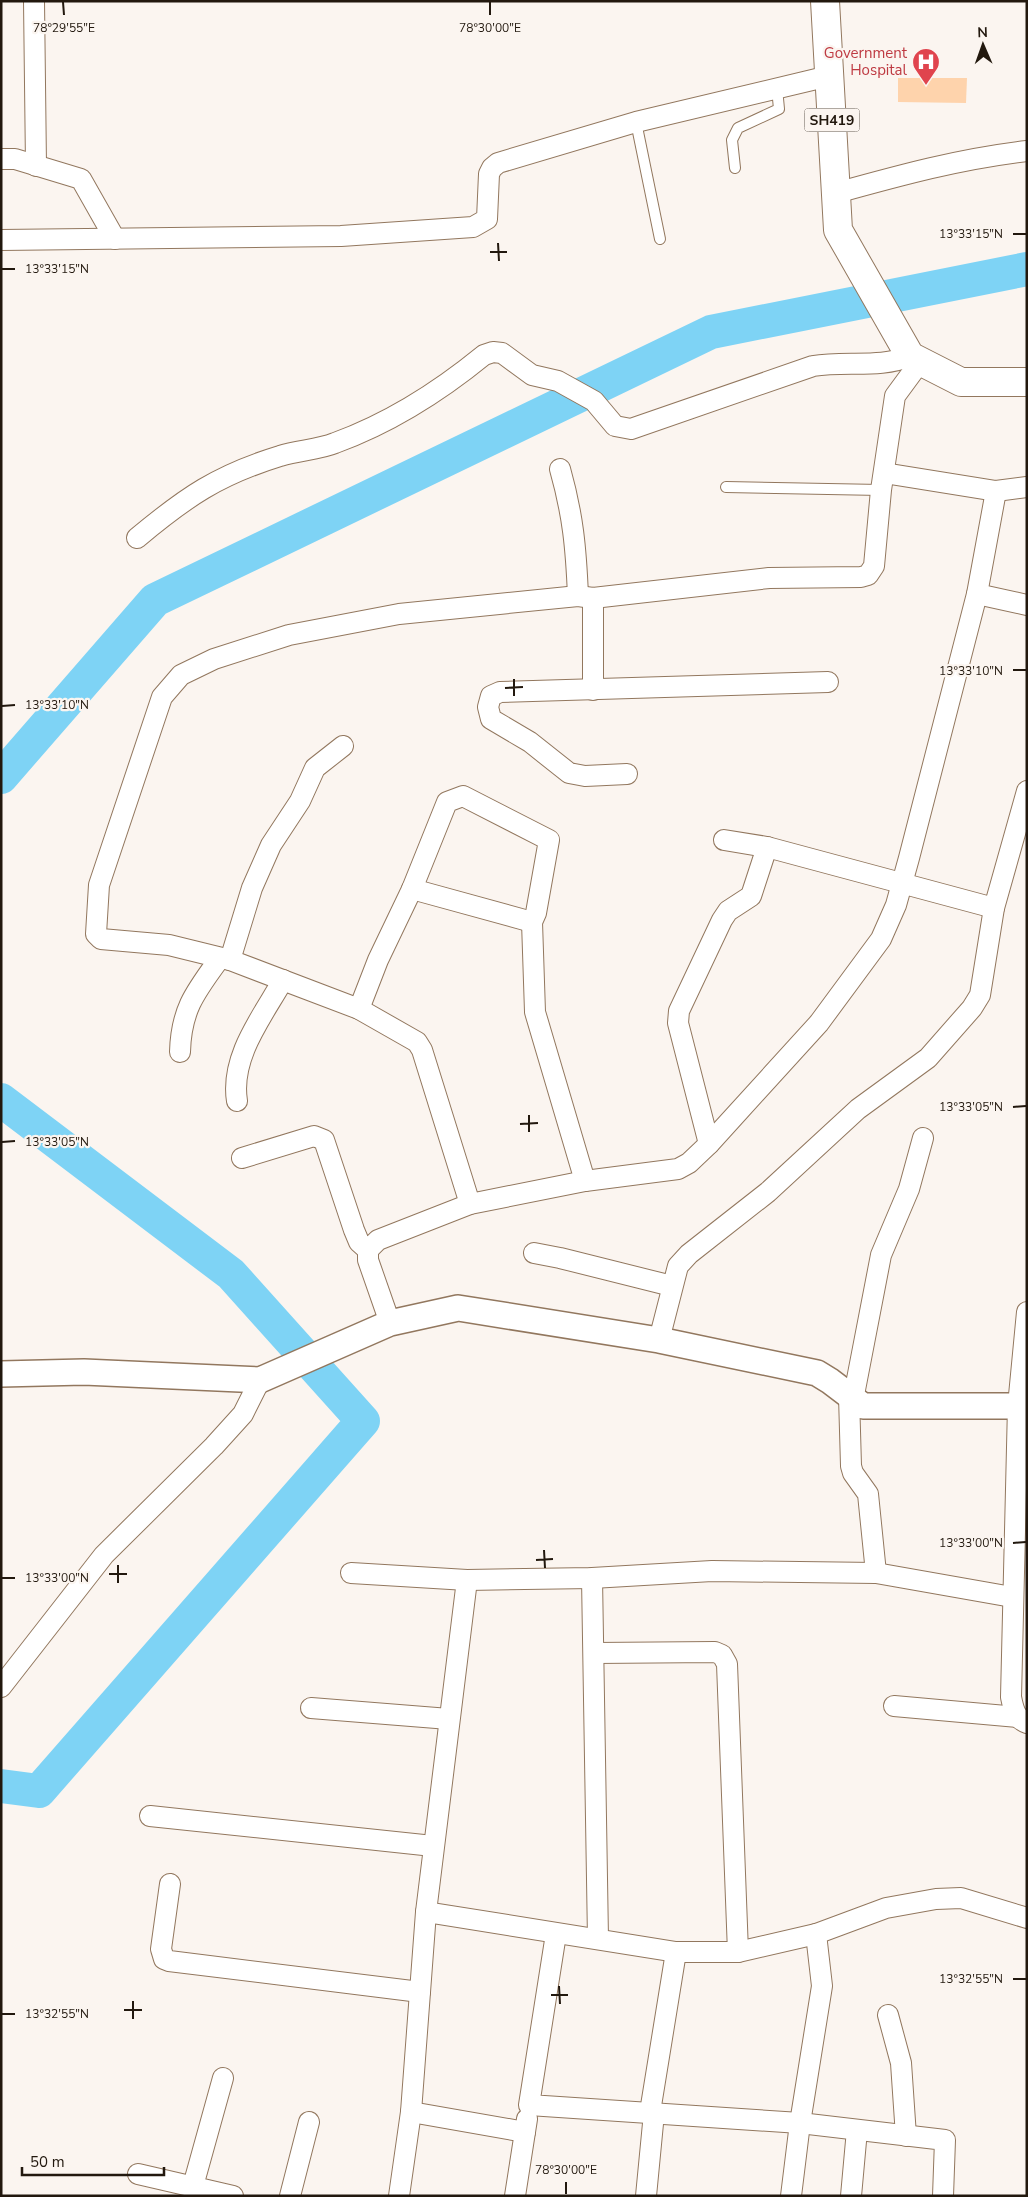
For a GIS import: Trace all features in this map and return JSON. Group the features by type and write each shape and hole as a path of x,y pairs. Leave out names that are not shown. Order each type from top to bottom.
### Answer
{"main road":[{"name":"SH419","path":"825,1 838,230 913,358"},
{"path":"913,358 961,382 1027,382"}],"street":[{"path":"34,1 36,166"},
{"path":"1,240 341,236 473,227 487,219 490,174 492,168 498,163 636,122 829,76"},
{"path":"836,193 941,164 975,157 1027,151"},
{"path":"1,159 15,159 81,179 115,239"},
{"path":"137,538 176,505 208,484 251,465 283,455 328,446 358,434 436,392 484,355 493,352 502,353 532,375 558,381 584,395 599,405 615,426 632,429 813,366 832,363 894,363 913,358"},
{"path":"470,1204 422,1050 411,1038 358,1009 225,959 169,945 101,939 96,934 99,885 162,697 181,675 214,660 289,635 399,614 769,578 861,577 868,575 874,566 882,482 895,396 913,358"},
{"path":"560,469 571,507 585,597 593,690"},
{"path":"882,482 996,491 1027,487"},
{"path":"381,1327 368,1260 368,1250 378,1240 470,1204 586,1181 678,1169 689,1163 709,1144 824,1016 881,939 896,904 977,594 996,491"},
{"path":"977,594 1027,605"},
{"path":"627,774 585,776 569,773 530,742 495,722 489,714 491,696 500,692 828,682"},
{"path":"180,1052 181,1030 185,1013 192,997 225,959 252,888 271,845 300,801 315,768 344,746"},
{"path":"659,1340 678,1266 701,1242 768,1192 858,1109 928,1058 972,1008 980,995 994,908 1027,791"},
{"path":"358,1009 378,960 412,889 447,802 463,796 549,840 536,913 532,922 535,1012 586,1181"},
{"path":"724,840 767,846 994,908"},
{"path":"709,1144 678,1023 679,1011 722,920 728,911 751,896 767,846"},
{"path":"412,889 532,922"},
{"path":"237,1101 235,1077 238,1062 282,980"},
{"path":"242,1158 314,1136 320,1137 324,1140 359,1242 368,1250"},
{"path":"876,1573 868,1494 853,1473 851,1466 851,1398 881,1255 909,1189 923,1138"},
{"path":"534,1253 672,1286"},
{"path":"1,1374 84,1372 260,1380 381,1327 458,1308 659,1340 816,1374 830,1380 851,1398 864,1406 1022,1406"},
{"path":"1022,1720 1014,1712 1011,1696 1012,1597 1027,1312"},
{"path":"1,1687 104,1555 214,1446 243,1414 260,1380"},
{"path":"351,1574 467,1580 592,1578 712,1571 876,1573 1012,1597"},
{"path":"592,1578 595,1653 598,1939"},
{"path":"399,2196 410,2112 433,1846 467,1580"},
{"path":"595,1653 715,1652 722,1655 727,1664 738,1952"},
{"path":"894,1706 1022,1720"},
{"path":"311,1708 449,1719"},
{"path":"150,1816 433,1846"},
{"path":"170,1884 161,1949 164,1958 169,1961 420,1992"},
{"path":"426,1912 676,1952 738,1952 816,1934 886,1908 936,1899 962,1898 1027,1918"},
{"path":"515,2196 556,1934"},
{"path":"791,2196 800,2123 822,1986 816,1934"},
{"path":"646,2196 652,2112 676,1952"},
{"path":"888,2015 901,2063 906,2136"},
{"path":"193,2186 223,2078"},
{"path":"529,2105 800,2123 945,2140 943,2196"},
{"path":"410,2112 525,2132"},
{"path":"290,2196 309,2122"},
{"path":"852,2196 857,2130"},
{"path":"138,2174 233,2196"}],"lane":[{"path":"734,168 732,140 734,133 738,128 779,109 777,88"},
{"path":"636,122 660,239"},
{"path":"726,487 882,482"}],"building":[{"path":"898,78 967,78 966,103 898,102"}],"waterway":[{"path":"1,777 155,600 711,332 1027,269"},
{"path":"1,1100 231,1274 363,1421 39,1791 1,1786"}],"place":[{"name":"Government Hospital","path":"926,86"}]}
